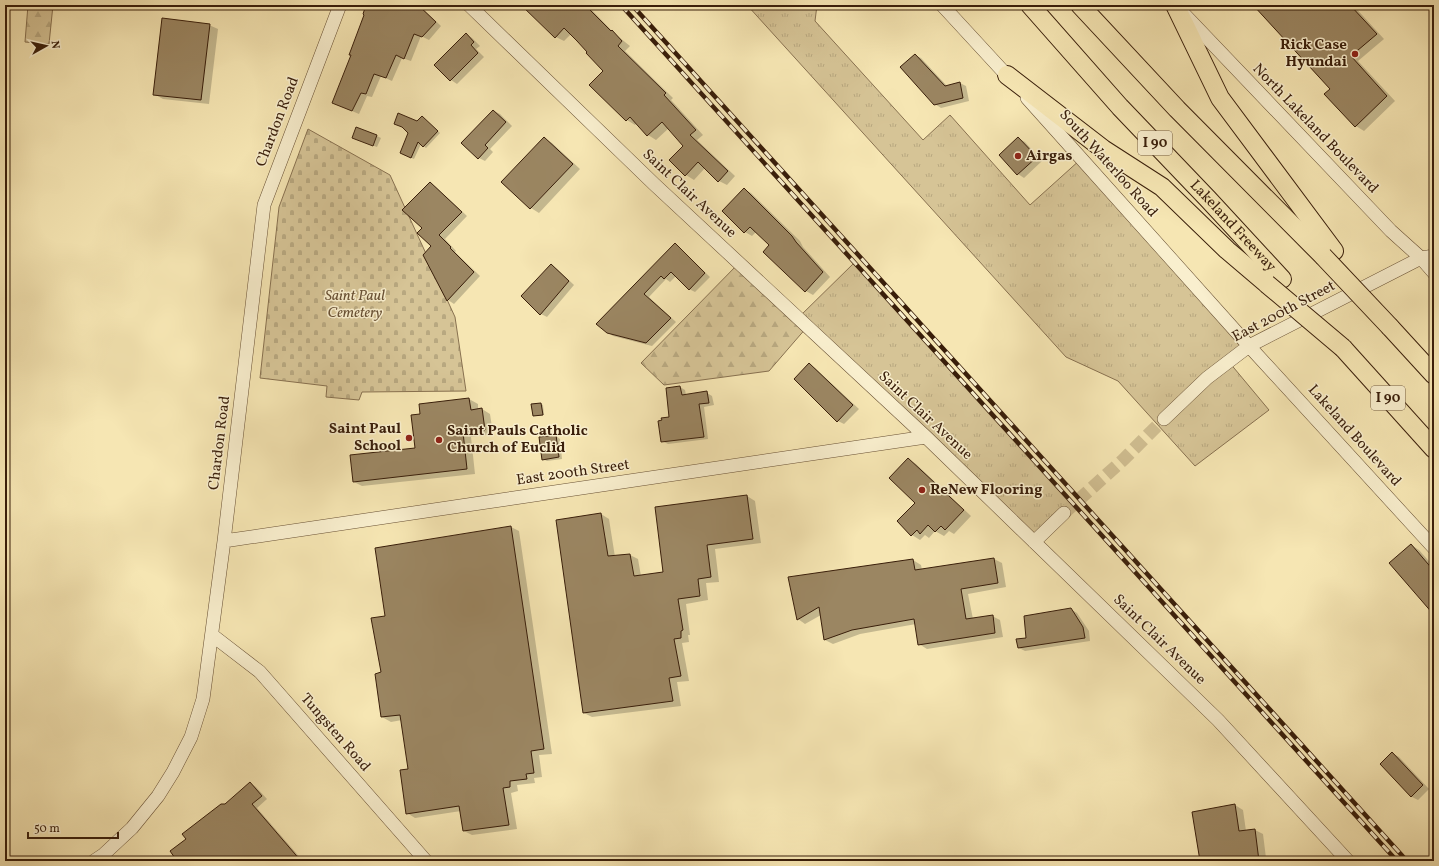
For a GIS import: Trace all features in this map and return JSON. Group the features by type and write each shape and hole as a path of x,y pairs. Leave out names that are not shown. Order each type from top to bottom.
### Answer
{"highway":[{"name":"Lakeland Freeway","path":"1030,5 1120,107 1208,199 1274,281 1343,348 1434,449"},
{"name":"I 90","path":"1080,5 1177,109 1328,254"},
{"path":"1175,5 1220,98 1328,254 1390,327 1434,375"},
{"path":"1007,75 1103,149 1162,187 1227,250 1274,281"}],"street":[{"name":"Chardon Road","path":"94,861 103,855 132,828 158,796 173,772 190,737 203,699 224,541 264,205 340,5"},
{"name":"Saint Clair Avenue","path":"469,5 654,184 926,438 1218,720 1348,861"},
{"name":"South Waterloo Road","path":"942,5 1007,75 1249,346"},
{"name":"North Lakeland Boulevard","path":"1175,5 1391,231 1428,257 1434,273"},
{"name":"East 200th Street","path":"1164,419 1206,378 1249,346 1428,257"},
{"name":"Lakeland Boulevard","path":"1249,346 1434,548"},
{"name":"East 200th Street","path":"224,541 926,438"},
{"path":"1034,542 1064,513"},
{"name":"Tungsten Road","path":"212,636 260,672 426,861"}],"green space":[{"path":"28,5 53,5 49,44 25,42"},
{"path":"747,5 817,5 815,21 923,140 950,115 1030,205 1081,159 1249,346 1229,362 1269,410 1195,466 1118,381 1066,357"},
{"name":"Saint Paul Cemetery","path":"308,129 390,175 455,317 466,391 362,392 359,400 326,397 327,386 260,378 279,207"},
{"path":"855,262 1074,504 1034,542 798,318"},
{"path":"739,263 807,327 769,371 664,385 641,363"}],"building":[{"path":"366,5 418,5 436,22 422,37 414,34 404,59 396,55 386,78 374,74 366,94 361,93 352,111 332,103 351,55 349,55 364,15"},
{"path":"521,5 585,5 622,41 618,46 666,93 664,95 696,130 690,135 728,171 718,182 698,162 685,176 669,160 683,146 662,122 647,136 630,117 626,121 589,85 603,71 586,53 587,52 564,28 555,38"},
{"path":"1253,5 1350,5 1377,34 1351,56 1387,96 1355,127 1324,94 1330,89"},
{"path":"162,18 210,24 201,100 153,95"},
{"path":"466,33 474,42 471,45 478,53 450,81 434,65"},
{"path":"915,54 945,86 960,82 963,98 934,105 900,67"},
{"path":"493,110 506,122 485,145 488,148 478,159 461,143"},
{"path":"398,113 417,121 422,116 438,131 423,147 418,142 411,158 400,153 408,133 402,127 394,124"},
{"path":"356,127 377,135 373,146 352,138"},
{"path":"544,137 573,164 530,209 501,182"},
{"name":"Airgas","path":"1018,137 1037,157 1017,175 999,155"},
{"path":"430,182 462,212 439,235 474,272 447,301 423,255 431,246 417,233 422,228 402,210"},
{"path":"744,188 792,236 823,272 805,292 763,252 769,245 750,227 744,233 722,211"},
{"path":"675,243 705,273 689,290 671,272 664,279 661,276 644,294 671,318 646,343 607,333 596,324"},
{"path":"551,264 569,281 540,315 521,296"},
{"path":"809,363 853,405 837,422 794,379"},
{"path":"680,386 682,395 707,391 709,403 699,404 704,437 661,442 658,421 662,420 661,418 669,417 666,388"},
{"name":"Saint Pauls Catholic Church of Euclid","path":"469,398 471,410 482,408 485,430 463,432 467,469 353,482 350,455 415,448 411,415 420,414 419,404"},
{"path":"541,403 543,415 533,416 531,404"},
{"path":"556,435 559,457 542,460 539,437"},
{"name":"ReNew Flooring","path":"908,458 964,510 945,530 941,526 935,532 928,525 920,534 917,530 911,536 897,521 915,503 889,478"},
{"path":"747,495 753,539 707,545 711,577 698,579 700,596 678,599 683,630 681,631 681,638 674,639 681,676 669,678 673,701 583,713 556,520 601,513 608,556 630,554 634,576 663,572 655,507"},
{"path":"511,526 544,749 531,751 534,773 526,774 527,779 510,781 510,787 503,788 509,825 463,831 459,806 406,814 400,770 408,769 400,715 381,717 375,674 381,672 371,618 385,616 375,548"},
{"path":"1411,544 1434,571 1434,615 1389,563"},
{"path":"994,558 998,583 961,589 966,619 993,615 995,633 918,645 914,619 852,630 824,640 819,607 797,620 788,577 913,559 915,570"},
{"path":"1071,608 1083,627 1085,638 1018,648 1016,639 1026,638 1024,616"},
{"path":"1392,752 1423,785 1411,797 1380,764"},
{"path":"250,782 262,796 252,804 301,861 177,861 170,851 186,839 182,834 221,804 225,804"},
{"path":"1235,804 1239,831 1255,829 1259,861 1200,861 1192,812"}],"tunnel":[{"path":"1064,513 1123,460 1164,419"}],"railway":[{"path":"621,5 1397,861"},
{"path":"632,5 1407,861"}],"place":[{"name":"Rick Case Hyundai","path":"1355,54"},
{"name":"Airgas","path":"1018,156"},
{"name":"Saint Paul School","path":"409,438"},
{"name":"Saint Pauls Catholic Church of Euclid","path":"439,440"},
{"name":"ReNew Flooring","path":"922,490"}]}
